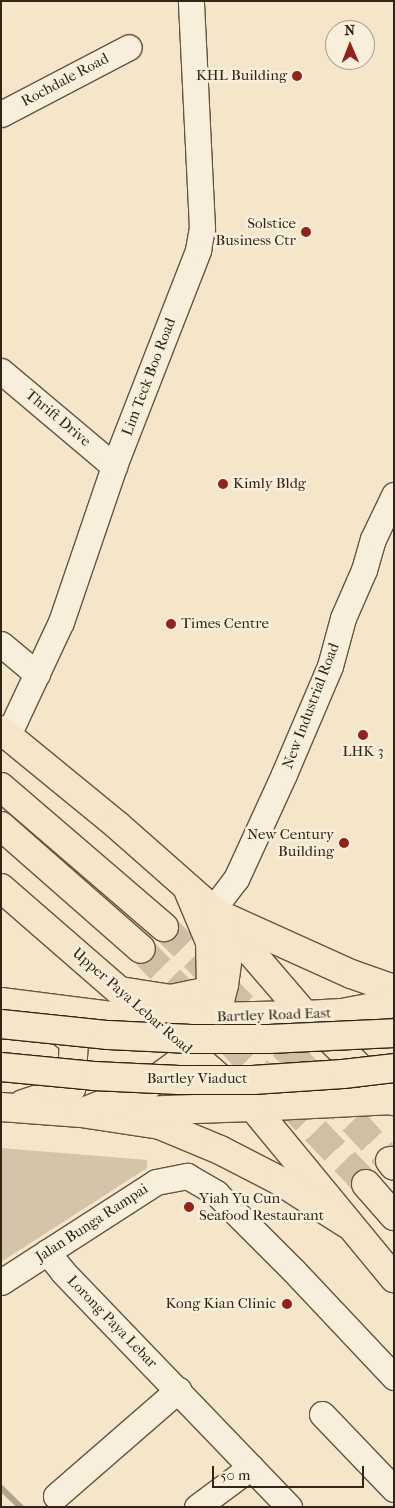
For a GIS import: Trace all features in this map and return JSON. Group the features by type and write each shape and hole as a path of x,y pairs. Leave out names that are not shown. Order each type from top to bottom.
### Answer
{"main road":[{"path":"4,732 185,883 216,912 305,1015 393,1100"},
{"path":"1,787 164,928"},
{"path":"1,826 141,949"},
{"path":"120,991 171,999 204,992 212,985 210,942 185,883"},
{"name":"Upper Paya Lebar Road","path":"1,888 253,1107 347,1224 394,1278"},
{"path":"216,912 351,974 394,989"},
{"path":"81,1113 144,1088 192,1053 216,1017 228,957 216,912"},
{"name":"Bartley Road East","path":"1,1002 30,1007 152,1018 342,1013 394,1003"},
{"path":"6,1107 71,1088 74,1042 30,1007"},
{"path":"1,1024 108,1035 191,1039 269,1039 394,1033"},
{"name":"Bartley Viaduct","path":"1,1067 94,1076 179,1080 253,1080 394,1068"},
{"path":"81,1113 393,1100"},
{"path":"6,1107 81,1113 160,1125 220,1150 278,1180 347,1224"},
{"path":"366,1184 394,1216"}],"street":[{"name":"Lim Teck Boo Road","path":"4,732 37,674 61,622 114,466 199,243 202,228 191,1"},
{"name":"Rochdale Road","path":"1,114 129,46"},
{"name":"Thrift Drive","path":"1,371 114,466"},
{"name":"New Industrial Road","path":"216,912 236,879 284,774 330,666 343,618 364,570 373,539 394,495"},
{"path":"1,644 37,674"},
{"name":"Jalan Bunga Rampai","path":"1,1282 156,1182 187,1176 216,1193 294,1271 394,1377"},
{"name":"Lorong Paya Lebar","path":"47,1252 63,1272 289,1507"},
{"path":"56,1496 178,1390"},
{"path":"322,1414 394,1489"},
{"path":"197,1507 251,1467"}],"shaded area":[{"path":"1,1148 147,1160 147,1168 1,1262"}],"waterway":[{"path":"1,1488 21,1507"}],"tunnel":[{"path":"164,927 296,1059 390,1161"},
{"path":"141,949 366,1184"}],"place":[{"name":"KHL Building","path":"297,76"},
{"name":"Solstice Business Ctr","path":"306,232"},
{"name":"Kimly Bldg","path":"223,484"},
{"name":"Times Centre","path":"171,624"},
{"name":"LHK 3","path":"363,735"},
{"name":"New Century Building","path":"344,843"},
{"name":"Yiah Yu Cun Seafood Restaurant","path":"189,1207"},
{"name":"Kong Kian Clinic","path":"287,1304"}]}
